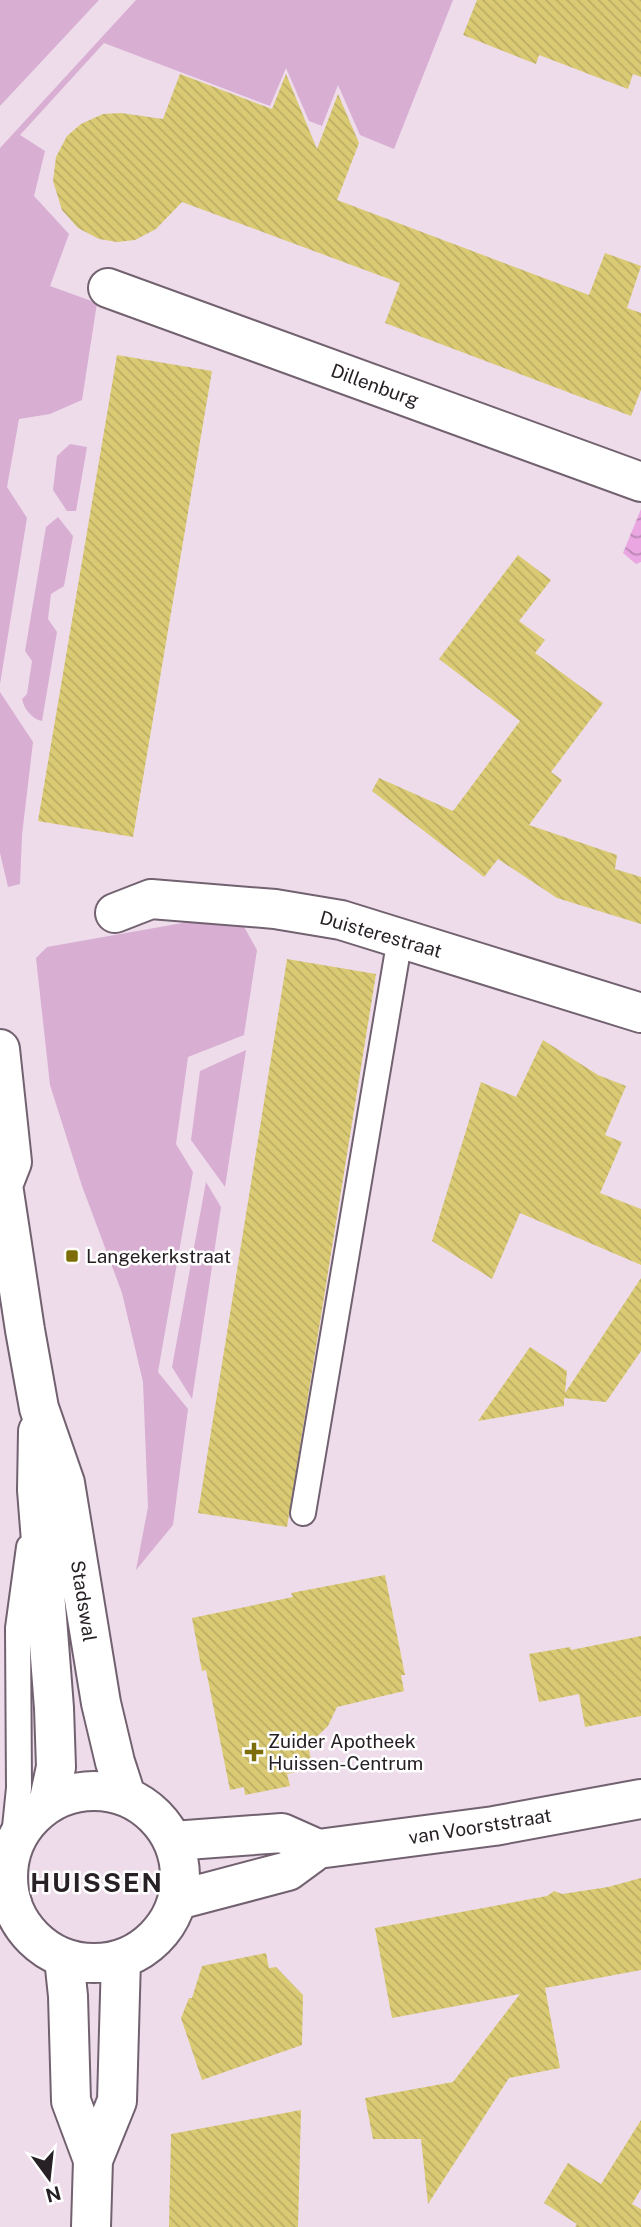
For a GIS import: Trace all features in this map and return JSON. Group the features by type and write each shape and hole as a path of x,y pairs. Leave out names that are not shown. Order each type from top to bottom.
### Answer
{"main road":[{"name":"Dillenburg","path":"108,288 641,482"},
{"name":"Duisterestraat","path":"115,913 151,899 275,909 341,920 641,1013"},
{"name":"Stadswal","path":"0,1049 12,1162 1,1183 39,1408 65,1483 101,1703 126,1796"},
{"name":"Stadswal","path":"39,1408 37,1490 54,1708 55,1767 48,1804"},
{"path":"86,1791 126,1796 153,1814 173,1841 181,1869 178,1900 166,1926 146,1946 121,1959 83,1963 64,1958 41,1945 6,1904 13,1847 27,1823 48,1804 86,1791"},
{"name":"van Voorststraat","path":"178,1900 288,1871 318,1849 494,1826 641,1799"},
{"path":"173,1841 282,1833 318,1849"},
{"path":"64,1958 68,1996 71,2101 93,2161"},
{"path":"91,2227 93,2161 117,2101 121,1959"}],"lane":[{"path":"303,1513 400,938"},
{"name":"Stadswal","path":"13,1847 19,1788 18,1628 37,1490"}],"shaded area":[{"path":"0,0 99,0 0,106"},
{"path":"136,0 453,0 394,149 360,135 338,85 322,126 309,121 286,68 270,106 104,43 20,135 45,151 34,196 69,234 50,286 97,303 82,400 50,414 19,419 7,487 27,518 0,684 0,148"},
{"path":"70,444 87,447 76,511 67,511 53,490 57,456"},
{"path":"58,517 73,536 64,586 51,594 48,619 57,632 42,721 29,713 22,699 27,694 32,661 25,651 46,527"},
{"path":"0,692 33,742 22,835 20,884 8,887 0,853"},
{"path":"205,919 243,925 257,950 244,1035 188,1057 176,1144 193,1172 158,1372 188,1409 173,1525 136,1570 148,1507 143,1382 122,1293 82,1186 50,1085 36,958 47,947"},
{"path":"246,1050 225,1187 191,1140 200,1071"},
{"path":"206,1182 221,1207 192,1399 172,1367"}],"water":[{"path":"641,509 641,562 636,564 623,553"}],"building":[{"path":"477,0 641,0 641,77 633,74 628,89 539,55 536,64 463,35"},
{"path":"180,74 272,109 286,74 317,149 338,94 359,143 337,200 589,295 605,253 641,266 627,308 641,313 641,390 631,416 385,323 400,283 182,202 156,229 135,240 117,242 99,239 78,228 62,210 53,181 56,157 67,136 81,124 103,114 121,113 163,119"},
{"path":"117,355 212,371 133,837 38,821"},
{"path":"518,555 551,580 519,621 545,640 535,653 603,703 551,772 562,780 529,825 617,855 615,869 641,877 641,924 557,898 498,859 484,877 372,791 379,778 453,811 520,721 439,659"},
{"path":"287,959 376,974 287,1527 198,1513"},
{"path":"543,1040 598,1075 626,1086 605,1135 622,1142 600,1193 641,1209 641,1265 520,1213 492,1279 432,1241 481,1082 516,1097"},
{"path":"641,1278 641,1351 606,1402 564,1398 564,1406 478,1421 530,1347 567,1371 565,1393"},
{"path":"385,1575 405,1675 401,1675 404,1691 337,1707 328,1726 308,1745 313,1769 287,1774 290,1786 245,1795 244,1787 230,1790 206,1670 202,1671 192,1618 293,1597 291,1593"},
{"path":"641,1636 641,1716 585,1727 579,1694 539,1702 529,1654 570,1647 571,1650"},
{"path":"641,1878 641,1970 545,1988 560,2068 509,2078 428,2204 421,2139 373,2139 365,2098 453,2082 520,1994 392,2018 375,1928 547,1896 554,1891 562,1894 608,1887"},
{"path":"266,1953 269,1968 276,1967 303,1995 302,2045 202,2080 181,2018 189,1998 192,1998 202,1966"},
{"path":"301,2110 298,2227 169,2227 171,2134"},
{"path":"641,2120 641,2189 632,2204 641,2209 641,2227 575,2227 577,2224 544,2203 568,2163 601,2184"}],"place":[{"name":"Langekerkstraat","path":"72,1256"},
{"name":"Zuider Apotheek Huissen-Centrum","path":"254,1752"}],"district":[{"name":"HUISSEN","path":"97,1883"}]}
